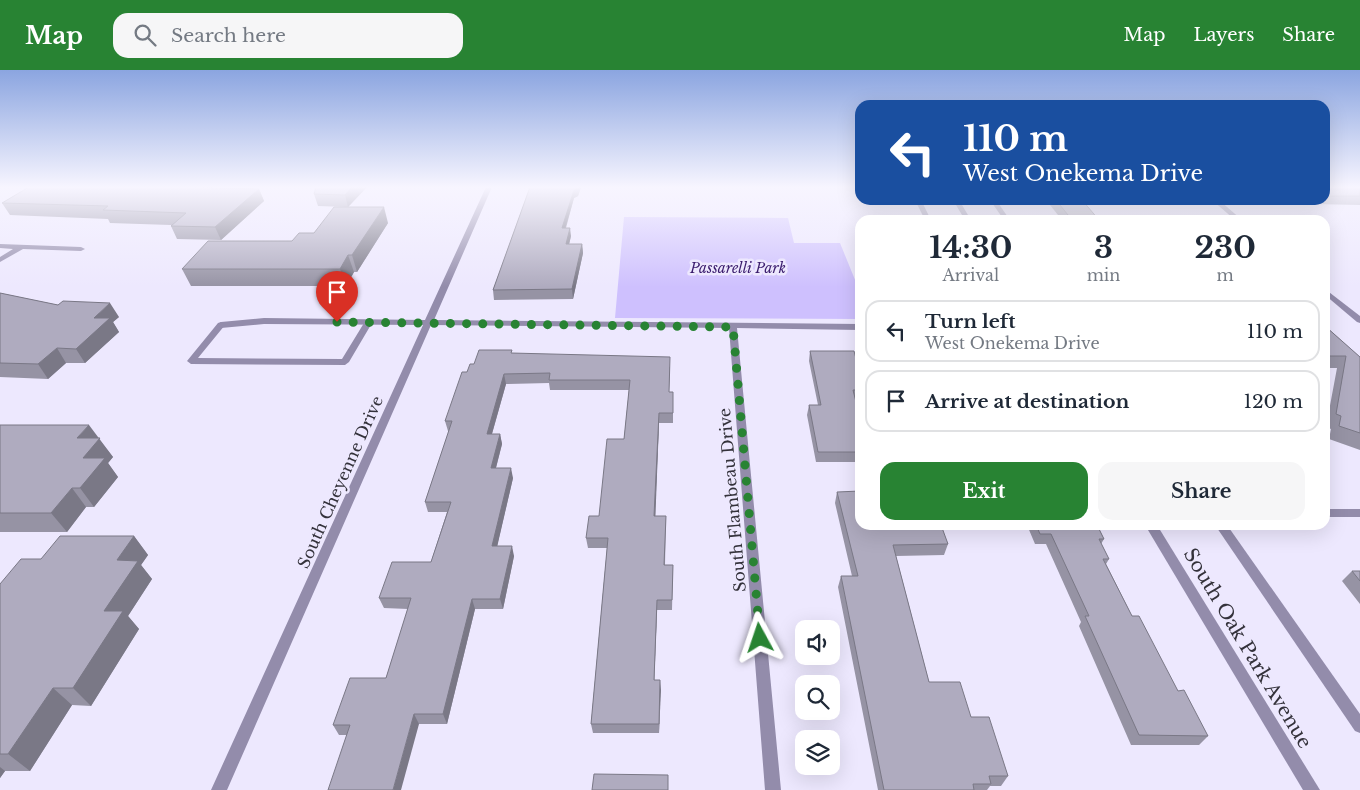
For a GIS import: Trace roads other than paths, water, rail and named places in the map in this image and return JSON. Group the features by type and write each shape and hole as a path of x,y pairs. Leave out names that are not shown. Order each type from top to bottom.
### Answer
{"street":[{"name":"South Cheyenne Drive","path":"219,790 474,221"},
{"path":"0,246 81,249"},
{"path":"0,260 21,247"},
{"path":"1330,295 1360,320"},
{"path":"368,323 345,362 191,360 221,325 264,320 368,323 855,327"},
{"name":"South Flambeau Drive","path":"733,327 773,790"},
{"path":"1330,513 1360,513"},
{"name":"South Oak Park Avenue","path":"1154,530 1312,790"},
{"path":"1223,530 1360,726"}],"park label":[{"name":"Passarelli Park","path":"738,268"}]}
